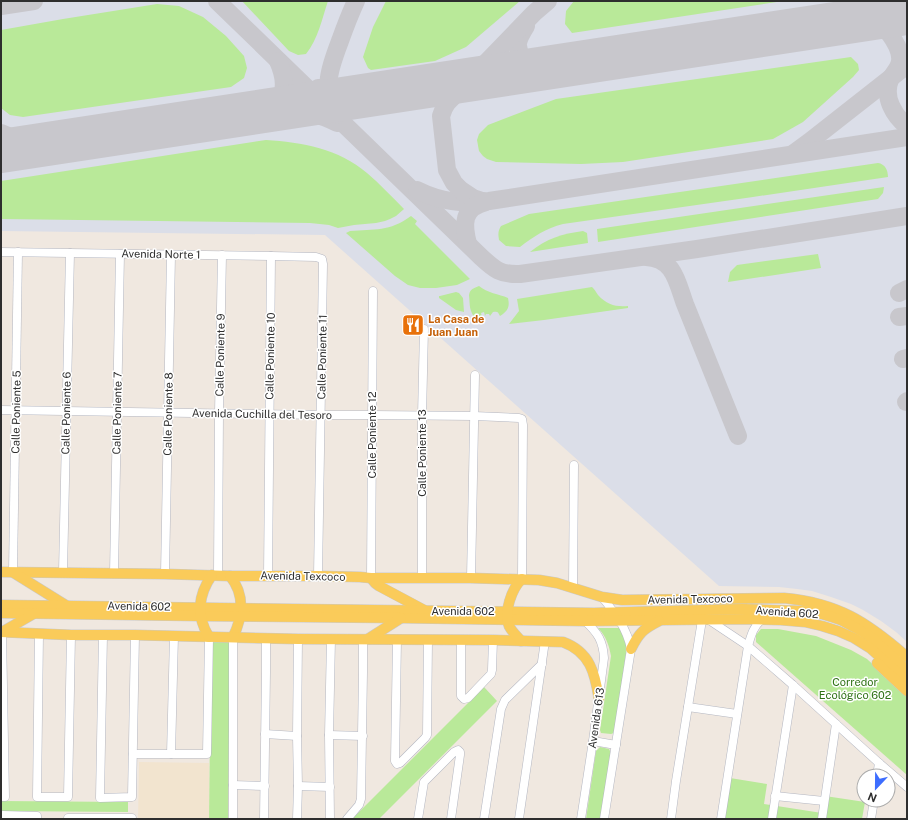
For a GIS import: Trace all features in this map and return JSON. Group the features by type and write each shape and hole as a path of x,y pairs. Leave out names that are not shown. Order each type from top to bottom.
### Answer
{"main road":[{"name":"Avenida Texcoco","path":"1,572 522,579 548,581 616,600 790,598 809,601 833,608 856,619 878,632 907,657"},
{"path":"13,572 67,606"},
{"path":"209,637 203,625 200,612 204,590 215,575"},
{"path":"230,576 238,588 241,600 241,612 233,637"},
{"path":"371,578 379,586 426,611"},
{"path":"521,641 512,632 508,625 507,615 511,596 522,579"},
{"name":"Avenida 602","path":"1,605 67,606 200,612"},
{"name":"Avenida 602","path":"241,612 402,618 507,615 585,622 618,617 742,609 802,611 822,614 851,624 866,633 907,670"},
{"name":"Avenida 602","path":"1,613 426,611 507,615 618,617 661,620 780,620 814,624 854,638 870,648 907,681"},
{"path":"1,632 35,613"},
{"path":"366,639 402,618"},
{"path":"631,649 639,634 661,620"},
{"path":"1,632 71,635 563,642 573,646 582,653 591,665 599,699"},
{"name":"Avenida 602","path":"854,638 867,654 907,691"}],"street":[{"name":"Avenida Norte 1","path":"1,252 271,256 316,257 322,259"},
{"name":"Calle Poniente 5","path":"13,572 18,252"},
{"name":"Calle Poniente 6","path":"63,572 70,253"},
{"name":"Calle Poniente 7","path":"114,573 120,254"},
{"name":"Calle Poniente 8","path":"165,574 171,255"},
{"name":"Calle Poniente 9","path":"215,575 222,255"},
{"name":"Calle Poniente 10","path":"268,576 271,256"},
{"name":"Calle Poniente 11","path":"318,576 322,259"},
{"name":"Calle Poniente 12","path":"371,578 373,291"},
{"name":"Calle Poniente 13","path":"422,578 422,416 424,329"},
{"path":"471,578 475,375"},
{"name":"Avenida Cuchilla del Tesoro","path":"1,410 474,416 522,419 524,425 522,579"},
{"path":"573,588 574,464"},
{"path":"602,597 618,617"},
{"name":"Avenida 613","path":"604,819 631,649 627,635 618,617"},
{"path":"671,819 688,707 706,620 748,646 879,764 907,787"},
{"path":"721,819 748,646 753,630 761,620"},
{"name":"Avenida 613","path":"581,819 604,658 604,648 598,635 585,622"},
{"path":"1,632 3,797"},
{"path":"39,634 37,797 68,797 71,635"},
{"path":"103,635 100,798 132,797 135,635"},
{"path":"171,754 174,636"},
{"path":"133,754 207,754 209,637"},
{"path":"233,637 233,819"},
{"path":"264,819 266,638"},
{"path":"297,819 298,639"},
{"path":"330,819 329,735 331,639"},
{"path":"347,819 361,803 362,799 366,639"},
{"path":"397,640 395,761 397,764 400,763 426,736 428,640"},
{"path":"461,641 461,696 464,699 468,698 491,674 493,640"},
{"path":"518,819 545,641"},
{"path":"484,819 502,705 542,664"},
{"path":"772,819 793,685"},
{"path":"688,707 737,714"},
{"path":"822,819 836,724"},
{"path":"265,734 297,736"},
{"path":"329,735 363,736"},
{"path":"593,740 616,745"},
{"path":"418,819 424,782 454,752 458,750 460,755 451,819"},
{"path":"878,768 879,764"},
{"path":"233,785 265,786"},
{"path":"298,786 330,786"},
{"path":"775,796 824,801"},
{"path":"871,819 873,808"},
{"path":"3,817 37,818"},
{"path":"68,818 132,819"}],"shaded area":[{"path":"1,1 907,1 907,642 881,621 863,610 851,604 812,591 779,587 719,586 325,235 1,231"},
{"path":"139,762 209,763 209,819 138,819"}],"green space":[{"path":"242,1 328,1 314,42 306,54 298,55 289,51"},
{"path":"386,1 520,1 466,47 435,61 371,70 368,68 363,57 373,27"},
{"path":"574,1 783,1 572,33 565,24 566,11"},
{"path":"157,4 179,6 203,17 226,36 244,56 247,68 244,78 231,87 23,117 10,115 1,108 1,30"},
{"path":"851,57 858,64 859,70 853,77 803,122 773,139 623,162 581,164 496,162 487,159 479,151 477,140 479,134 488,125 556,99"},
{"path":"266,140 320,148 344,158 367,173 404,209 396,216 385,221 338,228 329,225 310,223 1,219 1,181"},
{"path":"878,163 886,168 888,177 563,224 540,233 520,247 506,246 499,240 498,233 501,226 529,214"},
{"path":"884,187 883,193 878,199 598,242 597,229"},
{"path":"411,216 417,221 415,224 470,279 457,285 436,288 420,288 408,285 395,276 346,233 350,231 382,229 396,225"},
{"path":"583,231 587,233 588,243 530,252 542,243 555,237"},
{"path":"818,254 821,268 728,282 730,272 737,265"},
{"path":"479,286 489,292 508,298 509,304 505,312 500,316 498,313 493,312 490,316 489,314 486,314 485,316 484,312 481,313 482,317 475,318 471,310 469,295 471,290"},
{"path":"592,287 601,298 608,303 616,306 628,306 628,308 509,324 519,311 517,299"},
{"path":"456,292 463,298 464,312 456,310 439,298 439,296"},
{"path":"598,628 621,628 627,647 614,733 611,734 601,733 600,730 611,656 607,641"},
{"name":"Corredor Ecológico 602","path":"761,629 778,629 816,636 851,650 867,659 907,696 907,775 756,642 756,635"},
{"path":"211,642 230,642 228,819 209,819"},
{"path":"484,687 497,701 379,819 352,819"},
{"path":"600,747 609,749 611,753 601,819 586,819 596,751"},
{"path":"730,778 767,784 764,804 822,813 825,796 856,801 856,808 864,808 862,819 724,819"},
{"path":"1,801 128,802 128,812 1,811"}],"taxiway":[{"path":"1,6 34,1"},
{"path":"217,1 480,256 494,268 502,272 520,274 697,249 907,216"},
{"path":"338,115 330,97 330,69 356,1"},
{"path":"482,201 473,198 461,190 454,183 447,170 441,116 447,103 534,13 548,1"},
{"path":"858,21 871,22 882,26 890,34 897,46 900,61 890,80 888,93 894,112 907,126"},
{"path":"526,26 518,43 521,55 530,65 534,67 551,67"},
{"path":"260,112 276,103 283,92 283,77 278,61"},
{"path":"794,153 907,65"},
{"path":"467,89 499,75"},
{"path":"318,88 348,93 377,94"},
{"path":"279,109 309,113 337,123"},
{"path":"1,133 28,142 56,142"},
{"path":"417,190 443,200 461,202 489,201 907,137"},
{"path":"468,244 465,230 468,213 472,208 486,202"},
{"path":"646,257 655,258 663,262 669,267 677,280 685,304 738,436"},
{"path":"899,293 907,289"},
{"path":"899,317 907,316"},
{"path":"903,359 907,358"}],"runway":[{"path":"1,151 907,13"}],"place":[{"name":"La Casa de Juan Juan","path":"413,325"}]}
